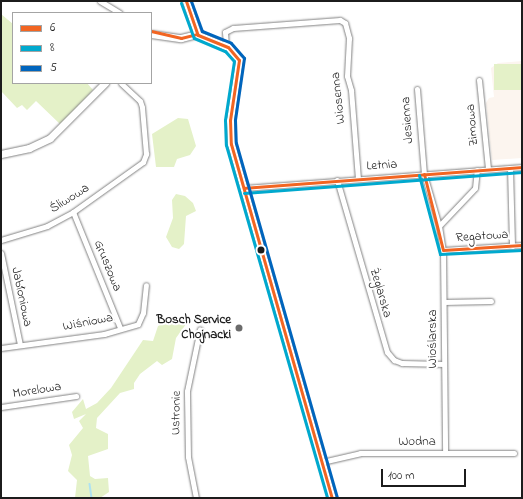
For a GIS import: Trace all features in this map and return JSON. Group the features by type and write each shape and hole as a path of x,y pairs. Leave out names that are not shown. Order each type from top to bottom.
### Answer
{"street":[{"path":"100,1 118,12"},
{"path":"186,1 197,34 202,39 226,46 235,53 240,63 230,128 244,188 332,498"},
{"name":"Wiosenna","path":"226,46 225,32 233,28 340,20 348,28 347,76 351,90 358,178"},
{"path":"152,33 181,38 197,34"},
{"name":"Zimowa","path":"479,80 488,169"},
{"path":"1,154 29,148 50,138 104,84"},
{"name":"Śliwowa","path":"1,240 46,226 73,212 143,162 146,154 142,107 140,101 122,84"},
{"name":"Jesienna","path":"417,89 424,174"},
{"name":"Letnia","path":"244,188 358,178 522,167"},
{"path":"510,168 512,246"},
{"path":"439,226 475,188 477,170"},
{"name":"Wioślarska","path":"424,174 439,226 443,250 445,452"},
{"name":"Żeglarska","path":"337,180 387,352 394,360 402,363 444,364"},
{"name":"Gruszowa","path":"73,212 120,328"},
{"name":"Regatowa","path":"443,250 522,246"},
{"name":"Jabłoniowa","path":"1,253 20,345"},
{"name":"Wiśniowa","path":"1,348 104,334 120,328 138,324 143,313 146,285"},
{"path":"444,302 491,301"},
{"name":"Ustronie","path":"196,498 188,457 187,391 200,329"},
{"name":"Morelowa","path":"1,408 76,396"},
{"name":"Wodna","path":"322,462 360,453 514,453"}],"shaded area":[{"path":"522,61 522,158 492,160 486,103 489,98 494,97 491,68 498,63"}],"green space":[{"path":"1,14 12,23 12,84 88,84 93,90 61,125 36,101 27,110 22,105 17,108 1,91"},
{"path":"494,64 522,64 522,90 494,90"},
{"path":"178,118 188,119 196,146 190,155 177,159 174,167 156,167 152,134"},
{"path":"176,194 185,196 193,203 196,211 186,216 184,244 179,249 172,247 166,237 173,218 172,200"},
{"path":"189,320 176,338 172,359 162,365 157,361 140,374 134,383 134,389 120,393 97,418 96,428 108,434 108,449 88,456 90,476 95,479 108,478 109,492 100,498 75,498 77,480 68,471 72,455 69,445 83,428 79,421 86,414 74,419 72,412 83,399 86,409 97,403 111,388 143,340 153,341 158,326 167,321"}],"waterway":[{"path":"90,484 92,498"}],"transit line":[{"name":"6","path":"186,1 198,35 228,47 239,60 230,120 231,144 332,498"},
{"name":"5","path":"191,1 202,31 231,43 244,58 235,120 236,143 337,497"},
{"name":"8","path":"181,3 194,38 225,51 234,61 225,120 226,145 327,498"},
{"name":"6","path":"152,31 181,38 197,34"},
{"name":"6","path":"244,188 522,167"},
{"name":"8","path":"244,193 522,172"},
{"name":"6","path":"424,174 443,250"},
{"name":"8","path":"419,175 440,254 522,250"},
{"name":"6","path":"443,250 522,245"}],"place":[{"name":"Bosch Service Chojnacki","path":"239,328"}]}
